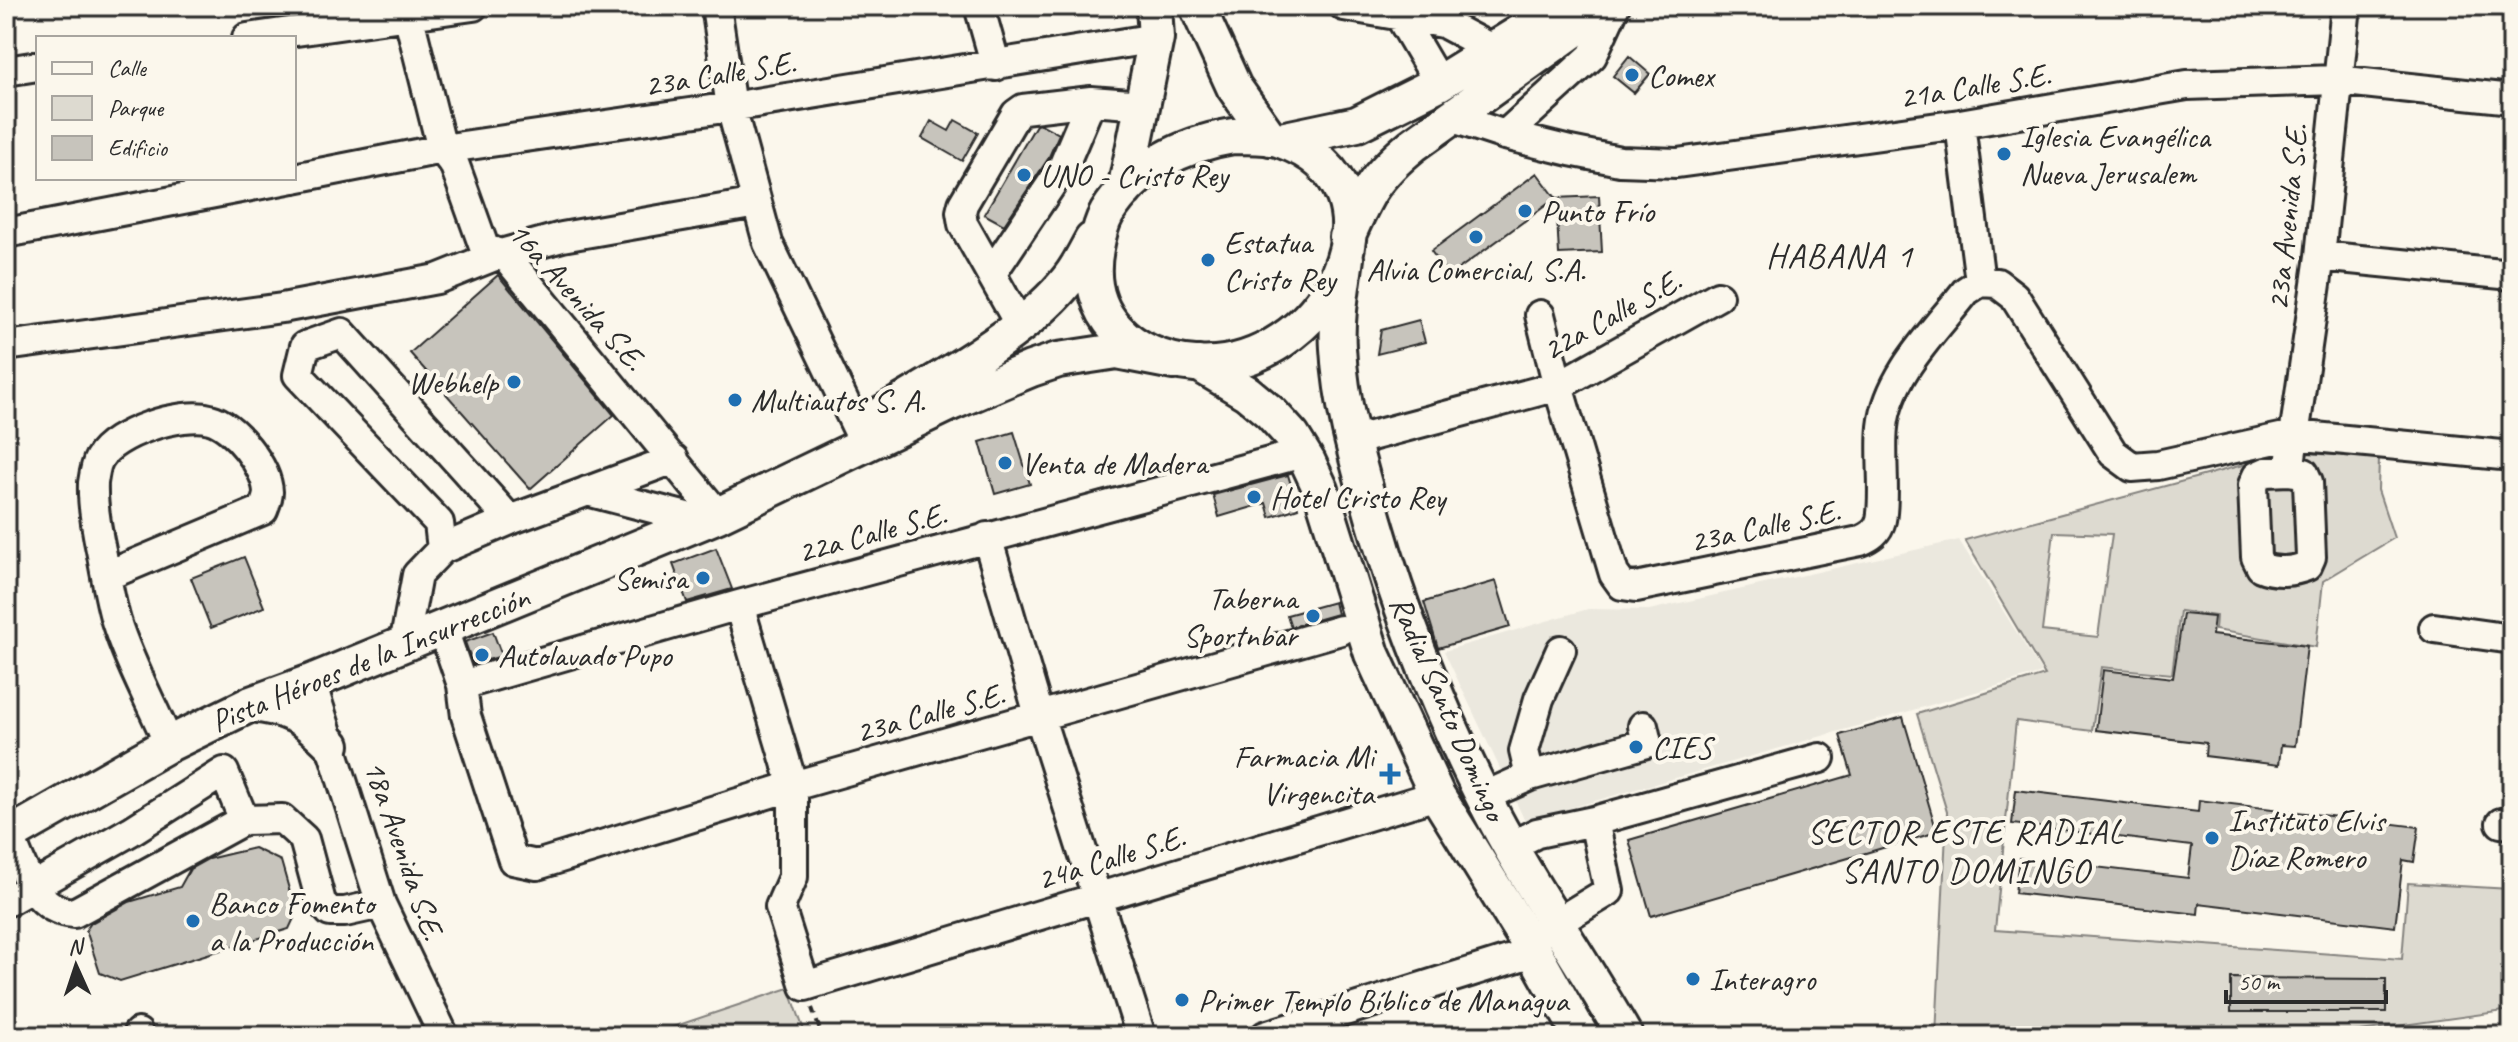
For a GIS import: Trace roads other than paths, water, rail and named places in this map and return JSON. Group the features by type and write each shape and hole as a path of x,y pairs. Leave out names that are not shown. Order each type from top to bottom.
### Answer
{"main road":[{"path":"1197,6 1234,87 1275,139 1311,156 1330,173 1344,201 1347,215 1346,248"},
{"path":"1115,203 1160,161 1188,147 1233,136 1275,139 1357,124 1439,83 1563,6"},
{"path":"1155,22 1143,105 1093,267 1093,284 1099,305 1123,336 1152,353 1186,363 1215,365 1244,358 1276,344 1316,312 1326,298 1364,199 1378,177 1413,145 1607,6"},
{"name":"Pista Héroes de la Insurrección","path":"721,512 957,368 1020,325 1049,300 1073,273 1115,203"},
{"name":"Radial Santo Domingo","path":"1346,248 1338,346 1342,389 1352,441 1396,596 1410,635 1483,797 1625,1036"},
{"name":"Pista Héroes de la Insurrección","path":"8,835 169,744 251,704 404,645 721,512 953,402 1058,360 1117,351 1186,363"},
{"name":"Radial Santo Domingo","path":"1186,363 1247,393 1271,413 1303,453 1321,490 1372,654 1437,795 1534,952 1581,1036"},
{"path":"251,704 292,712 310,722 332,745"}],"street":[{"path":"259,36 407,11 473,6"},
{"path":"716,6 731,107 768,243 857,428"},
{"path":"979,6 996,66"},
{"path":"1344,6 1443,23 1494,50"},
{"path":"1505,135 1592,56 1615,6"},
{"name":"23a Avenida S.E.","path":"2289,471 2320,256 2346,6"},
{"name":"16a Avenida S.E.","path":"407,11 442,149 455,166 484,247 508,259 721,512"},
{"path":"1399,15 1439,83"},
{"name":"23a Calle S.E.","path":"296,177 442,149 996,66 1155,22"},
{"path":"6,71 36,66"},
{"name":"21a Calle S.E.","path":"1453,118 1505,135 1620,161 1677,163 1960,124 2187,85 2336,80 2512,99"},
{"path":"1020,325 963,224 961,212 978,179 1016,114 1023,109 1091,101 1143,105"},
{"path":"992,273 1063,167 1091,101"},
{"path":"1960,124 1980,282 1997,283 2014,296 2113,453 2132,467 2158,465 2294,435 2512,456"},
{"name":"23a Calle S.E.","path":"6,233 283,180"},
{"path":"6,346 282,308 422,282 497,255 562,237 757,203"},
{"path":"2320,256 2512,275"},
{"name":"23a Calle S.E.","path":"1558,386 1614,574 1622,585 1636,587 1860,541 1872,536 1880,522 1883,425 1895,382 1966,291 1980,282"},
{"name":"22a Calle S.E.","path":"1352,441 1558,386 1718,296"},
{"path":"1540,315 1558,386"},
{"path":"442,549 439,523 298,375 305,346 342,333 510,520"},
{"path":"106,576 263,510 268,492 261,472 247,447 229,429 210,419 188,417 164,422 120,440 99,458 93,482 97,531 106,576 116,622 169,744"},
{"name":"22a Calle S.E.","path":"462,685 739,605 1303,453"},
{"path":"404,645 417,575 442,549 510,520 674,459"},
{"path":"587,491 721,512"},
{"path":"987,537 1040,718 1141,1036"},
{"path":"739,605 793,786"},
{"path":"2434,628 2512,639"},
{"path":"443,629 462,685"},
{"name":"23a Calle S.E.","path":"462,685 466,716 513,860 537,865 793,786 1341,630"},
{"path":"1530,776 1524,751 1539,699 1561,650"},
{"name":"18a Avenida S.E.","path":"311,682 381,904 444,1036"},
{"path":"1483,797 1530,776 1647,743 1643,726"},
{"path":"1511,846 1537,833 1594,821 1820,758"},
{"path":"6,902 35,877 131,831 224,772 244,820"},
{"name":"24a Calle S.E.","path":"793,786 793,877 780,907 805,986 1437,795"},
{"path":"8,835 58,912 74,913 244,820 282,819 304,839 321,902 330,912 381,904"},
{"path":"1558,922 1609,891 1594,821"},
{"path":"1265,1036 1534,952"}],"place":[{"name":"Comex","path":"1632,75"},
{"name":"Iglesia Evangélica Nueva Jerusalem","path":"2004,154"},
{"name":"UNO - Cristo Rey","path":"1024,175"},
{"name":"Punto Frío","path":"1525,211"},
{"name":"Alvia Comercial, S.A.","path":"1476,237"},
{"name":"Estatua Cristo Rey","path":"1208,260"},
{"name":"Webhelp","path":"514,382"},
{"name":"Multiautos S. A.","path":"735,400"},
{"name":"Venta de Madera","path":"1005,463"},
{"name":"Hotel Cristo Rey","path":"1254,497"},
{"name":"Semisa","path":"703,578"},
{"name":"Taberna Sportnbar","path":"1313,616"},
{"name":"Autolavado Pupo","path":"482,655"},
{"name":"CIES","path":"1636,747"},
{"name":"Farmacia Mi Virgencita","path":"1390,774"},
{"name":"Instituto Elvis Díaz Romero","path":"2212,838"},
{"name":"Banco Fomento a la Producción","path":"193,921"},
{"name":"Interagro","path":"1693,979"},
{"name":"Primer Templo Bíblico de Managua","path":"1182,1000"}],"district":[{"name":"HABANA 1","path":"1840,255"},
{"name":"SECTOR ESTE RADIAL SANTO DOMINGO","path":"1966,850"}]}
